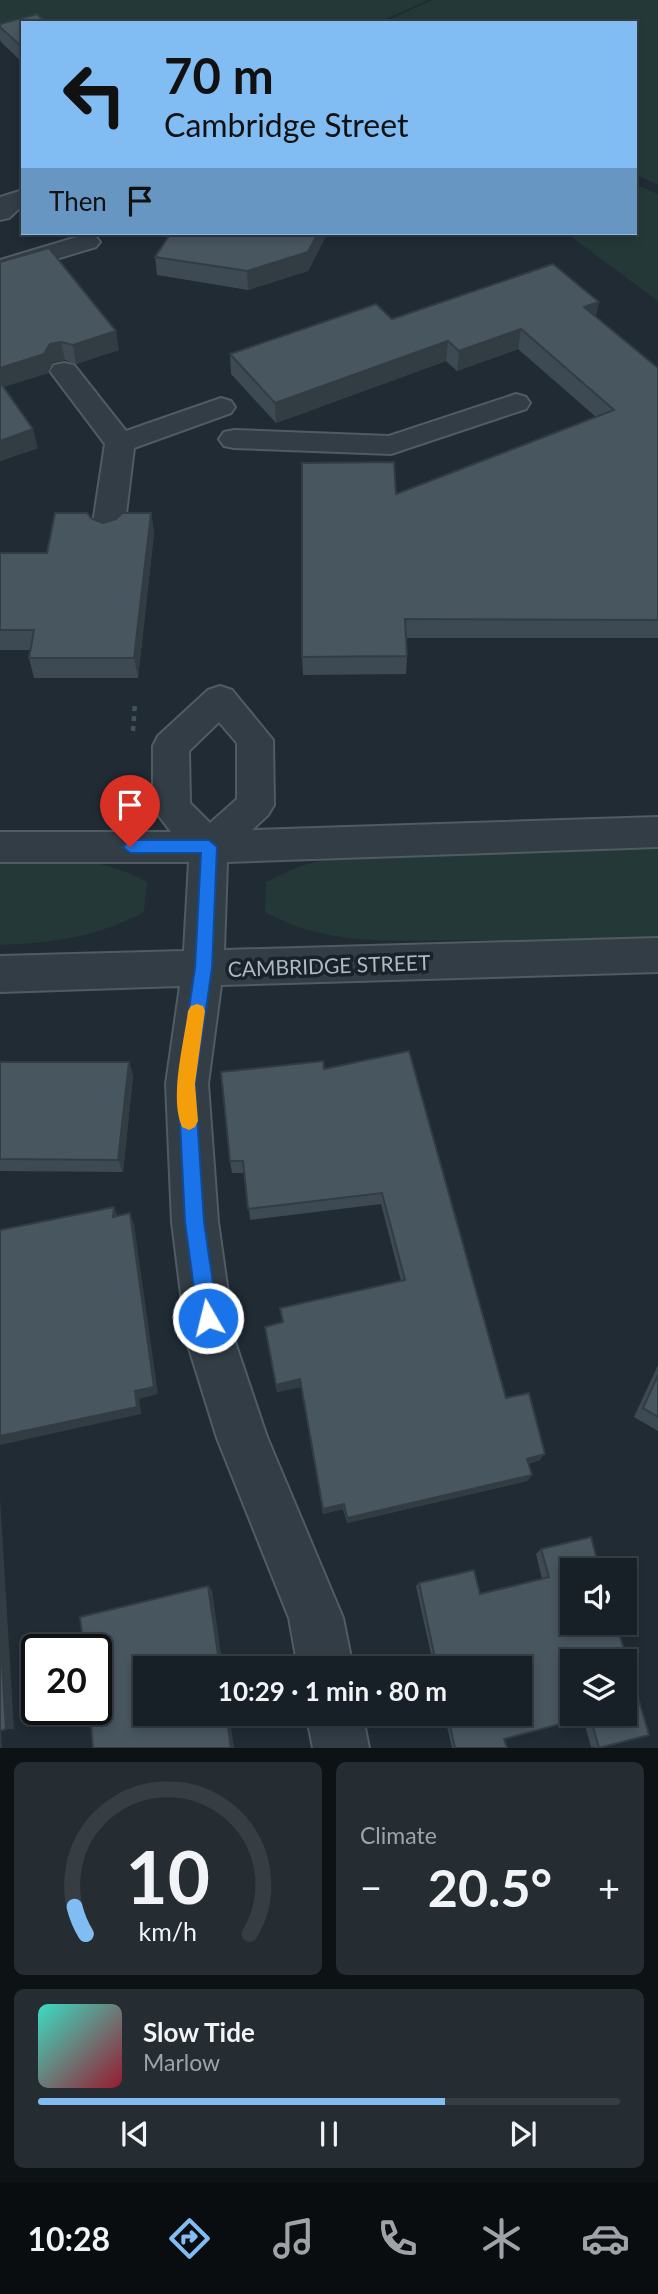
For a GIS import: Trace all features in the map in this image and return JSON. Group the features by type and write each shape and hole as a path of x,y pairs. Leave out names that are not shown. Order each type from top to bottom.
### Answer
{"street":[{"path":"0,213 9,201 21,198"},
{"path":"0,268 87,242"},
{"path":"64,371 120,443 108,530"},
{"path":"234,439 391,445 516,402"},
{"path":"120,443 221,407"},
{"path":"0,847 209,847 658,832"},
{"path":"209,847 203,968 187,1084 195,1222 211,1342 242,1438 316,1618 324,1656"},
{"name":"CAMBRIDGE STREET","path":"0,974 658,956"},
{"path":"337,1726 341,1748"}],"green space":[{"path":"0,0 428,0 381,21 21,21 21,36 0,41"},
{"path":"432,0 658,0 658,185 637,175 637,21 386,21"},
{"path":"637,185 658,194 658,301 569,235 637,235"},
{"path":"658,849 658,937 391,941 314,932 265,912 266,882 300,866 343,855"},
{"path":"0,855 93,862 129,873 147,882 144,912 92,933 38,943 0,945"}],"building":[{"path":"37,14 45,21 21,21 21,46 0,24"},
{"path":"170,235 317,235 308,252 247,271 155,257"},
{"path":"49,248 116,331 73,345 61,342 50,344 44,354 0,368 0,262"},
{"path":"553,264 599,302 584,307 658,368 658,620 405,619 407,656 302,657 302,463 394,462 396,494 614,410 521,329 459,351 448,341 275,403 230,354 376,304 392,319"},
{"path":"0,382 33,429 0,441"},
{"path":"55,513 87,513 92,519 103,523 116,519 122,513 151,513 134,658 29,658 34,630 0,630 0,553 47,553"},
{"path":"409,1051 506,1398 529,1393 545,1454 527,1459 532,1475 347,1518 344,1504 323,1509 300,1379 276,1385 265,1327 283,1322 280,1308 405,1280 382,1193 248,1209 243,1161 230,1161 221,1072 323,1061 324,1069"},
{"path":"0,1062 129,1062 118,1160 0,1159"},
{"path":"114,1207 113,1217 130,1213 154,1387 135,1391 137,1407 0,1436 0,1230"},
{"path":"658,1375 658,1417 643,1408"},
{"path":"591,1537 597,1558 560,1558 560,1635 620,1635 624,1649 560,1649 560,1724 504,1739 507,1748 455,1748 450,1726 532,1726 532,1656 434,1656 419,1583 474,1570 480,1594 549,1577 541,1549"},
{"path":"208,1586 218,1656 133,1656 133,1726 228,1726 231,1748 93,1748 91,1725 112,1725 112,1634 82,1634 80,1617"},
{"path":"0,1631 6,1729 0,1731"},
{"path":"637,1694 649,1735 599,1748 593,1726 637,1726"}],"slow traffic":[{"path":"189,1121 187,1084 197,1011"}],"route":[{"path":"130,847 209,847 203,968 187,1084 195,1222 208,1318"}]}
